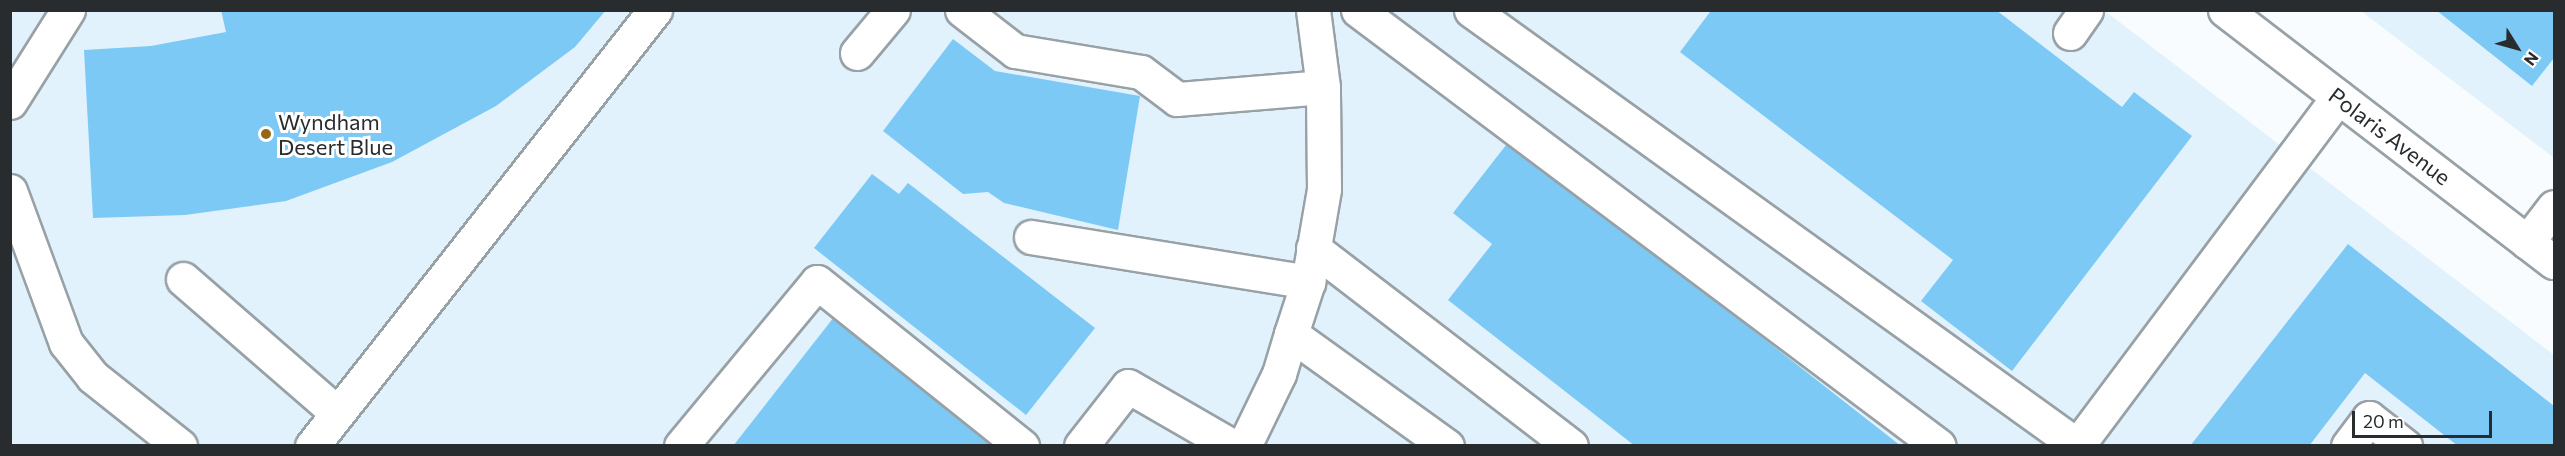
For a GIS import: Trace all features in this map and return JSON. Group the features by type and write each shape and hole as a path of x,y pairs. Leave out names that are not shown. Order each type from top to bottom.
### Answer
{"street":[{"path":"10,102 68,10"},
{"path":"312,446 654,10"},
{"path":"857,53 893,10"},
{"path":"962,10 1015,51 1141,72 1177,99 1323,87"},
{"path":"1244,446 1279,374 1292,334 1308,282 1324,189 1323,87 1313,10"},
{"path":"1358,10 1939,446"},
{"path":"1471,10 2078,445 2338,97"},
{"name":"Polaris Avenue","path":"2229,12 2554,262"},
{"path":"10,191 66,343 93,377 180,446"},
{"path":"2528,242 2554,207"},
{"path":"1031,237 1308,282"},
{"path":"1314,248 1571,446"},
{"path":"183,279 337,413"},
{"path":"681,446 817,282 1022,446"},
{"path":"1292,334 1447,446"},
{"path":"1081,446 1128,387 1232,446"},
{"path":"2348,446 2370,418 2405,446"}],"shaded area":[{"path":"14,10 2105,11 2554,355 2554,445 11,445 10,17"},
{"path":"2361,11 2554,11 2554,158"}],"building":[{"name":"Wyndham Desert Blue","path":"221,10 606,10 575,47 496,106 392,162 286,201 185,215 93,218 84,50 151,46 226,32"},
{"path":"1708,10 1996,10 2122,107 2134,92 2192,136 2012,371 1921,301 1953,260 1680,52 1710,12"},
{"path":"2436,10 2554,10 2554,58 2532,86"},
{"path":"953,39 995,71 1140,96 1118,230 1004,203 988,192 963,194 883,131"},
{"path":"1510,140 1901,446 1635,446 1448,300 1492,244 1453,213"},
{"path":"872,174 899,194 908,183 1095,328 1026,415 814,248"},
{"path":"2348,244 2554,406 2554,446 2458,446 2365,373 2309,446 2190,446"},
{"path":"834,317 998,446 733,446"}],"place":[{"name":"Wyndham Desert Blue","path":"266,134"}]}
